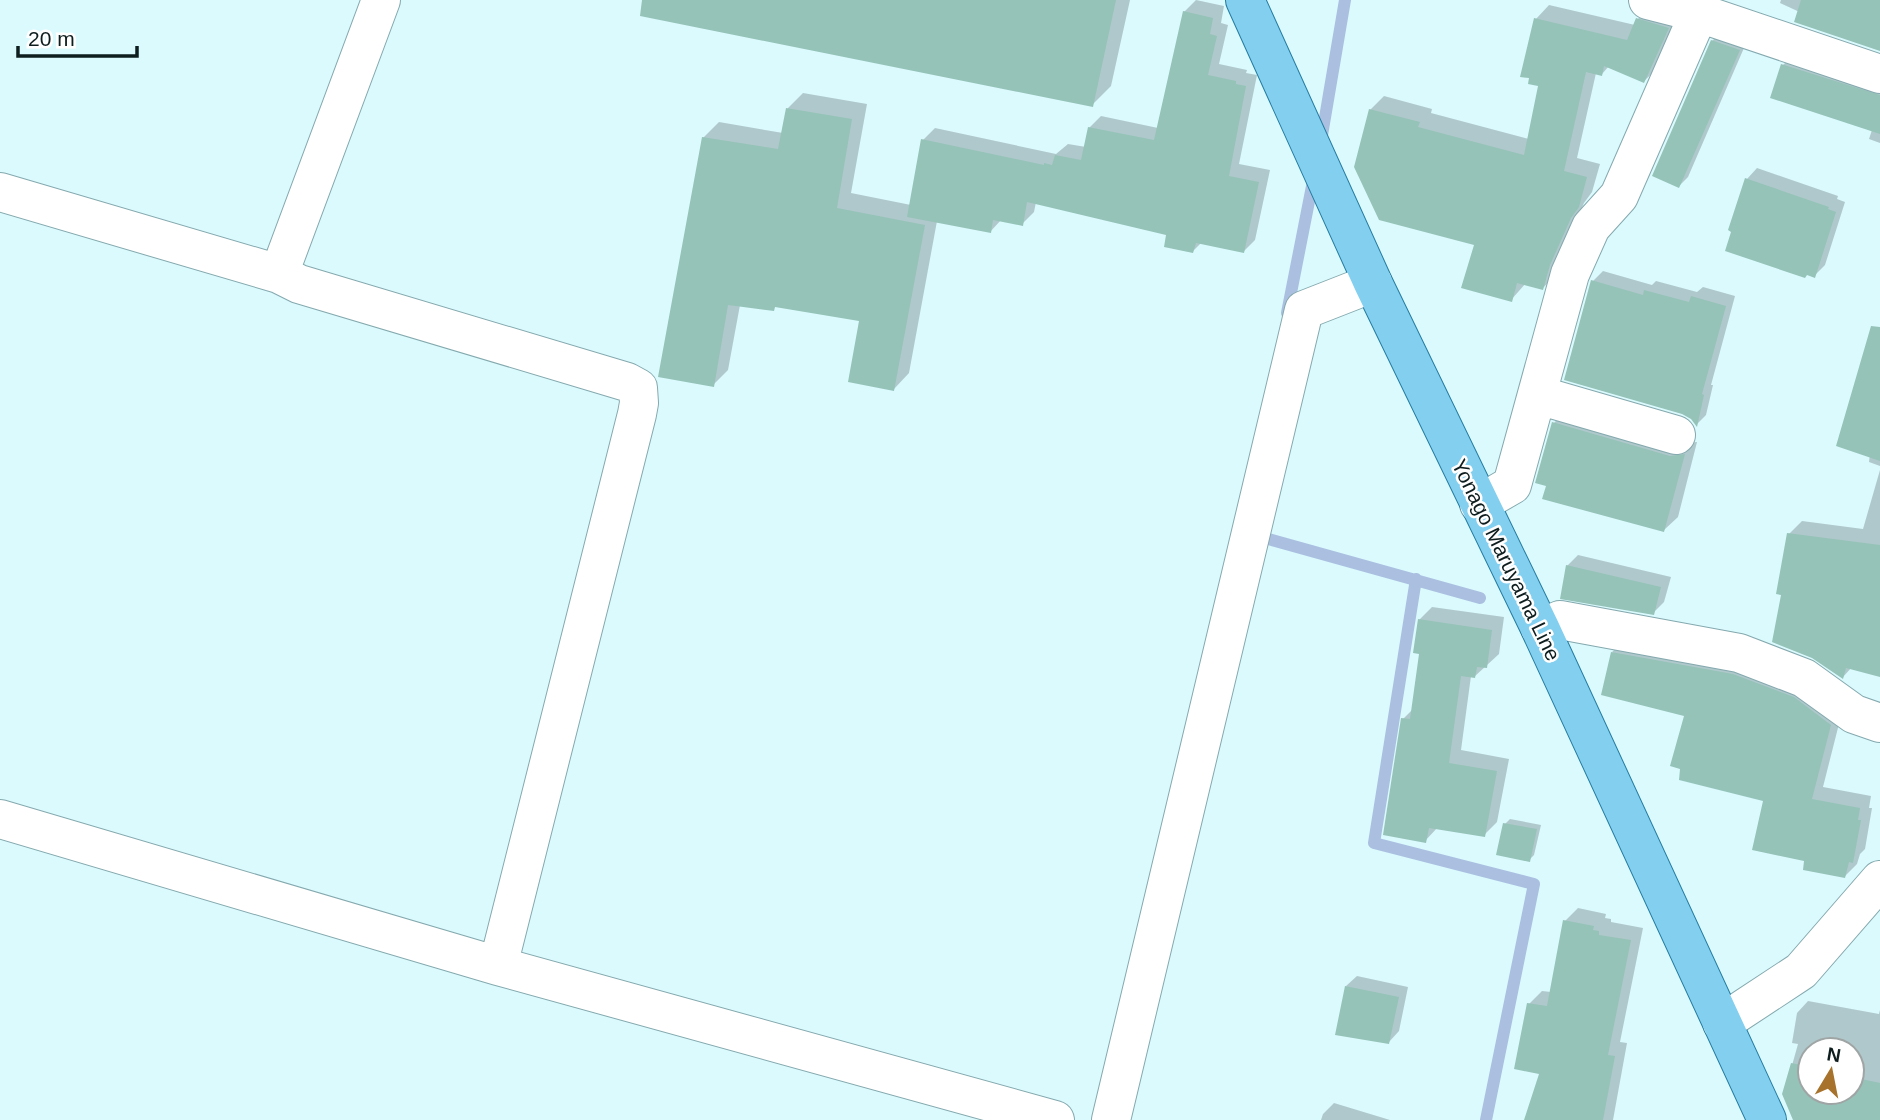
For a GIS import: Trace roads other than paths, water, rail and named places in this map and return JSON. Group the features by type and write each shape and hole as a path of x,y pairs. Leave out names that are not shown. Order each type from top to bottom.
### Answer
{"main road":[{"name":"Yonago Maruyama Line","path":"1245,0 1373,283 1540,628 1767,1120"}],"street":[{"path":"279,274 381,0"},
{"path":"1648,0 1699,13 1880,74"},
{"path":"1479,504 1512,485 1570,274 1591,227 1619,196 1699,13"},
{"path":"0,192 279,274 299,284 627,382 638,388 637,414 498,966"},
{"path":"1111,1120 1304,310 1373,283"},
{"path":"1538,395 1676,435"},
{"path":"1540,628 1560,620 1739,653 1804,678 1854,714 1880,723"},
{"path":"0,819 498,966 1055,1120"},
{"path":"1722,1023 1801,971 1880,880"}],"waterway":[{"path":"1321,141 1345,0"},
{"path":"1287,313 1314,176"},
{"path":"1261,537 1480,598"},
{"path":"1416,579 1374,843 1534,884 1486,1120"}]}
